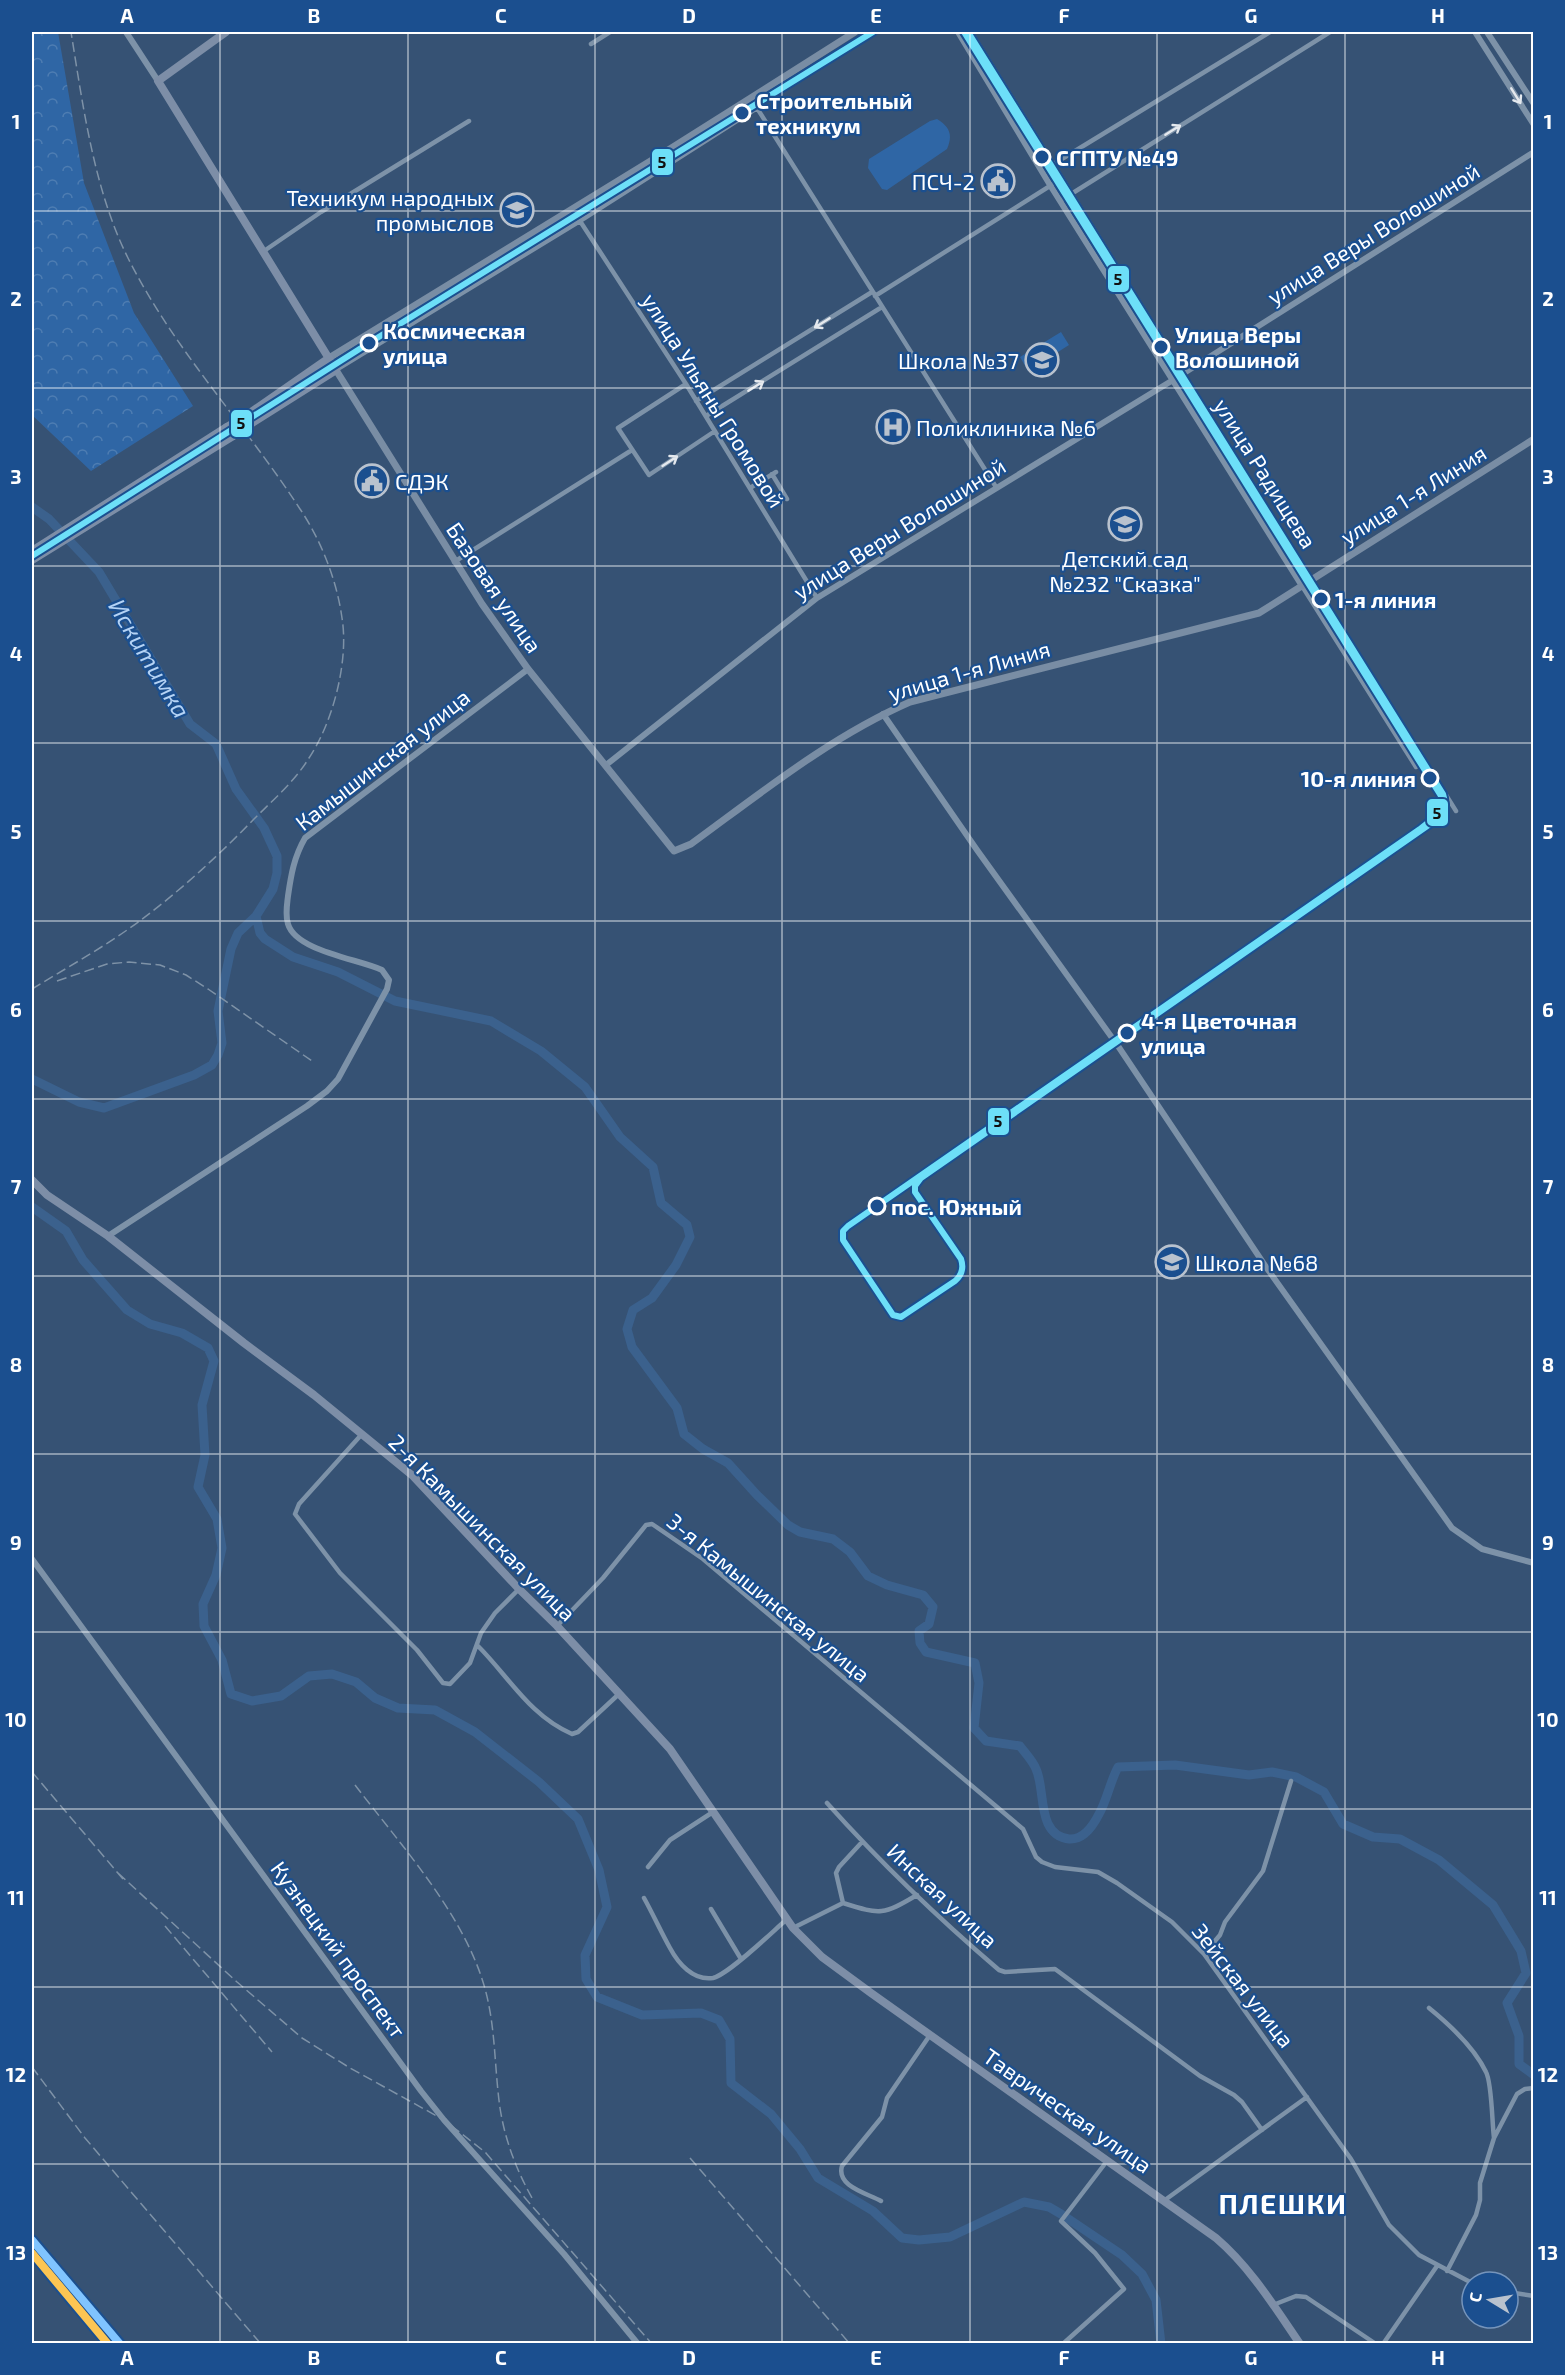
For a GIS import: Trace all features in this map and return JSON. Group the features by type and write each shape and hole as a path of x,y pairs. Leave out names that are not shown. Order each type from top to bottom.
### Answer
{"main road":[{"path":"158,81 226,32"},
{"path":"32,551 244,417 329,358 662,154 855,32"},
{"name":"Базовая улица","path":"158,81 454,562 528,669 674,851"},
{"path":"32,560 336,370"},
{"name":"улица 1-я Линия","path":"674,851 691,844 840,738 910,702 1259,613 1533,440"},
{"name":"2-я Камышинская улица","path":"32,1180 47,1195 108,1236 413,1476 557,1626 670,1749 793,1928"},
{"name":"Таврическая улица","path":"793,1928 822,1957 1107,2161 1166,2200 1234,2254 1300,2343"}],"street":[{"path":"126,32 158,81"},
{"path":"591,44 610,32"},
{"name":"улица Радищева","path":"958,32 1050,185 1302,586"},
{"name":"улица Радищева","path":"970,32 1456,811"},
{"path":"1052,165 1270,32"},
{"path":"1060,201 1330,32"},
{"path":"1475,32 1533,125"},
{"path":"1487,32 1533,104"},
{"path":"1504,78 1513,73"},
{"path":"336,370 580,221 757,108 996,487"},
{"path":"264,251 321,212 469,121"},
{"name":"улица Веры Волошиной","path":"606,765 817,598 1183,374 1533,152"},
{"path":"696,400 1060,179"},
{"name":"улица Ульяны Громовой","path":"580,221 686,384 817,598"},
{"path":"706,416 882,307"},
{"path":"686,384 618,428 649,475 715,431"},
{"path":"454,562 632,450"},
{"path":"750,488 774,473 788,499"},
{"path":"1302,586 1416,767"},
{"name":"Камышинская улица","path":"108,1236 327,1091 338,1079 387,989 388,975 382,970 310,946 291,931 287,923 287,910 295,857 305,838 528,669"},
{"path":"883,714 1115,1042 1266,1267 1452,1528 1482,1549 1533,1563"},
{"path":"362,1434 299,1504 295,1514 340,1573 417,1650 443,1683 450,1684 470,1663 481,1633 495,1613 519,1589"},
{"name":"3-я Камышинская улица","path":"557,1626 603,1578 641,1530 646,1525 652,1524 703,1559 812,1649 917,1741"},
{"name":"Кузнецкий проспект","path":"32,1559 421,2091 444,2120 564,2254 638,2343"},
{"path":"478,1646 539,1715 572,1734 578,1732 620,1693"},
{"name":"Зейская улица","path":"917,1741 1023,1829 1036,1857 1042,1862 1055,1867 1098,1872 1172,1922 1204,1954 1351,2158 1389,2225 1419,2255 1460,2277"},
{"path":"1204,1954 1220,1935 1225,1922 1263,1871 1291,1781"},
{"name":"Инская улица","path":"827,1803 862,1842 957,1934 999,1970 1005,1972 1055,1969 1200,2076 1234,2095 1242,2102 1262,2130"},
{"path":"648,1867 670,1840 712,1812"},
{"path":"843,1903 836,1873 862,1842"},
{"path":"793,1928 843,1903 874,1912 885,1912 917,1895"},
{"path":"644,1898 664,1933 669,1948 683,1967 699,1978 714,1978 741,1959 786,1920"},
{"path":"711,1909 741,1959"},
{"path":"1429,2008 1454,2030 1487,2073 1494,2138"},
{"path":"881,2201 847,2183 841,2177 842,2166 882,2117 887,2098 930,2035"},
{"path":"1447,2271 1476,2215 1480,2200 1480,2183 1494,2138 1517,2094 1525,2089 1533,2088"},
{"path":"1166,2200 1307,2097"},
{"path":"1065,2342 1124,2289 1095,2253 1061,2222 1107,2161"},
{"path":"1383,2343 1437,2266"},
{"path":"1274,2305 1296,2296 1306,2297 1376,2343"}],"green space":[{"path":"32,32 58,32 84,183 134,313 193,406 91,471 32,415"},
{"path":"937,119 945,125 950,135 947,149 887,190 882,189 868,168 869,159 930,121"},
{"path":"1061,332 1069,345 1028,371 1020,357"}],"waterway":[{"name":"Искитимка","path":"32,507 49,519 99,572 190,724 216,744 236,789 264,828 277,856 277,873 273,889 256,916 238,933 231,949 218,1011 222,1043 212,1065 194,1075 104,1108 79,1102 32,1079"},
{"path":"256,916 260,933 265,939 293,957 338,972 395,1001 491,1021 541,1051 585,1087 620,1137 653,1167 661,1203 687,1225 690,1237 676,1265 652,1298 633,1310 627,1329 632,1347 677,1408 684,1434 703,1449 728,1463 788,1525 800,1532 833,1539 850,1552 868,1576 887,1585 923,1595 933,1607 929,1624 919,1631 920,1643 926,1652 975,1663 979,1683 974,1728 986,1741 1020,1746 1029,1757 1039,1778 1044,1810 1051,1829 1059,1836 1069,1839 1079,1837 1087,1831 1102,1809 1118,1767 1175,1765 1249,1775 1272,1772 1296,1777 1324,1792 1343,1824 1373,1837 1400,1839 1439,1860 1493,1905 1521,1951 1526,1973 1507,2003 1519,2036 1519,2064 1534,2075"},
{"path":"32,1207 66,1231 83,1260 127,1310 150,1324 182,1333 208,1348 214,1361 202,1405 205,1455 198,1487 217,1519 222,1548 216,1575 203,1604 204,1626 222,1660 231,1694 252,1701 281,1696 309,1676 332,1674 356,1682 375,1698 398,1708 435,1710 475,1732 539,1782 578,1819 599,1870 607,1907 585,1955 586,1979 597,1997 642,2015 701,2013 719,2020 730,2039 731,2083 771,2114 800,2149 818,2178 873,2211 902,2238 919,2240 950,2237 1024,2202 1049,2207 1061,2214 1122,2255 1142,2274 1156,2300 1161,2344"}],"railway":[{"path":"32,989 114,939 156,909 214,859 290,782 318,743 332,709 341,672 344,635 336,590 315,534 279,478 167,324 146,292 116,232 91,147 71,32"},
{"path":"57,981 107,964 129,962 160,965 186,975 312,1061"},
{"path":"32,1772 123,1879"},
{"path":"355,1785 428,1879 445,1904 473,1956 483,1982 493,2029 500,2108 505,2131 516,2165 532,2198"},
{"path":"118,1873 302,2038 350,2068 444,2120 485,2152 652,2344"},
{"path":"165,1926 272,2052"},
{"path":"32,2067 85,2138 261,2344"},
{"path":"690,2158 850,2344"}],"transit line":[{"name":"5","path":"32,556 369,343 873,32"},
{"name":"5","path":"964,32 1441,796 1441,802 1436,815 1420,829 848,1226 843,1231 843,1240 893,1315 901,1317 955,1281 961,1274 962,1268 961,1259 915,1192 915,1186 921,1178 1433,822 1444,806 1443,794 968,32"},
{"path":"32,2240 120,2344"},
{"path":"32,2253 108,2344"}],"place":[{"name":"Строительный техникум","path":"742,113"},
{"name":"СГПТУ №49","path":"1042,157"},
{"name":"ПСЧ-2","path":"998,181"},
{"name":"Техникум народных промыслов","path":"517,210"},
{"name":"Космическая улица","path":"369,343"},
{"name":"Улица Веры Волошиной","path":"1161,347"},
{"name":"Школа №37","path":"1042,360"},
{"name":"Поликлиника №6","path":"893,427"},
{"name":"СДЭК","path":"372,481"},
{"name":"Детский сад №232 \"Сказка\"","path":"1125,524"},
{"name":"1-я линия","path":"1321,599"},
{"name":"10-я линия","path":"1430,778"},
{"name":"4-я Цветочная улица","path":"1127,1033"},
{"name":"пос. Южный","path":"877,1206"},
{"name":"Школа №68","path":"1172,1262"}],"district":[{"name":"ПЛЕШКИ","path":"1283,2203"}]}
